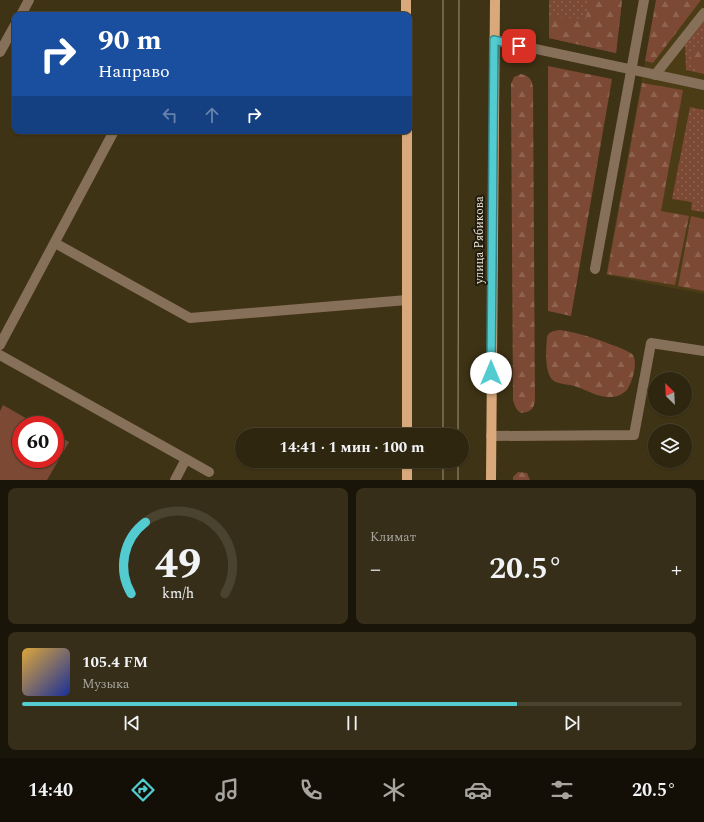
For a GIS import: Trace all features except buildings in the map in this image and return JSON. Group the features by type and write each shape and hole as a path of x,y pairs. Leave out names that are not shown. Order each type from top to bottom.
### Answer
{"main road":[{"path":"406,0 406,12"},
{"name":"улица Рябикова","path":"491,480 495,0"},
{"path":"407,134 407,428"},
{"path":"407,468 407,480"}],"lane":[{"path":"23,12 29,0"},
{"path":"595,269 644,0"},
{"path":"655,75 704,13"},
{"path":"0,52 12,30"},
{"path":"494,40 704,85"},
{"path":"0,345 112,134"},
{"path":"55,243 190,318 407,300"},
{"path":"491,436 634,435 651,343 704,351"},
{"path":"0,355 209,472"},
{"path":"175,480 186,459"}],"shaded area":[{"path":"656,0 704,0 704,294 606,275"}],"green space":[{"path":"549,0 622,0 616,53 549,38"},
{"path":"588,0 622,0 616,53 549,38 549,17 586,19"},
{"path":"656,0 701,0 653,63 645,61"},
{"path":"704,21 704,74 686,70 685,45"},
{"path":"699,46 704,47 704,72 694,64 691,59 690,52"},
{"path":"548,66 612,79 571,316 548,311"},
{"path":"521,74 530,79 533,90 535,400 534,406 531,410 521,413 515,406 513,400 511,84 514,77"},
{"path":"642,83 683,90 661,211 689,216 675,285 607,274"},
{"path":"690,107 704,110 704,212 691,210 692,202 672,199"},
{"path":"691,216 704,219 704,291 678,286"},
{"path":"560,330 597,339 632,354 634,357 635,367 626,391 616,396 607,397 554,381 551,378 547,367 547,337 550,332"},
{"path":"3,405 22,416 12,416 12,468 54,468 47,480 0,480 0,411"},
{"path":"64,439 69,442 64,451"},
{"path":"518,472 527,473 530,480 513,480 513,477"}],"tram line":[{"path":"443,0 443,428"},
{"path":"458,428 459,0"},
{"path":"443,468 443,480"},
{"path":"458,468 458,480"}],"route":[{"path":"491,373 494,40 519,46"}]}
